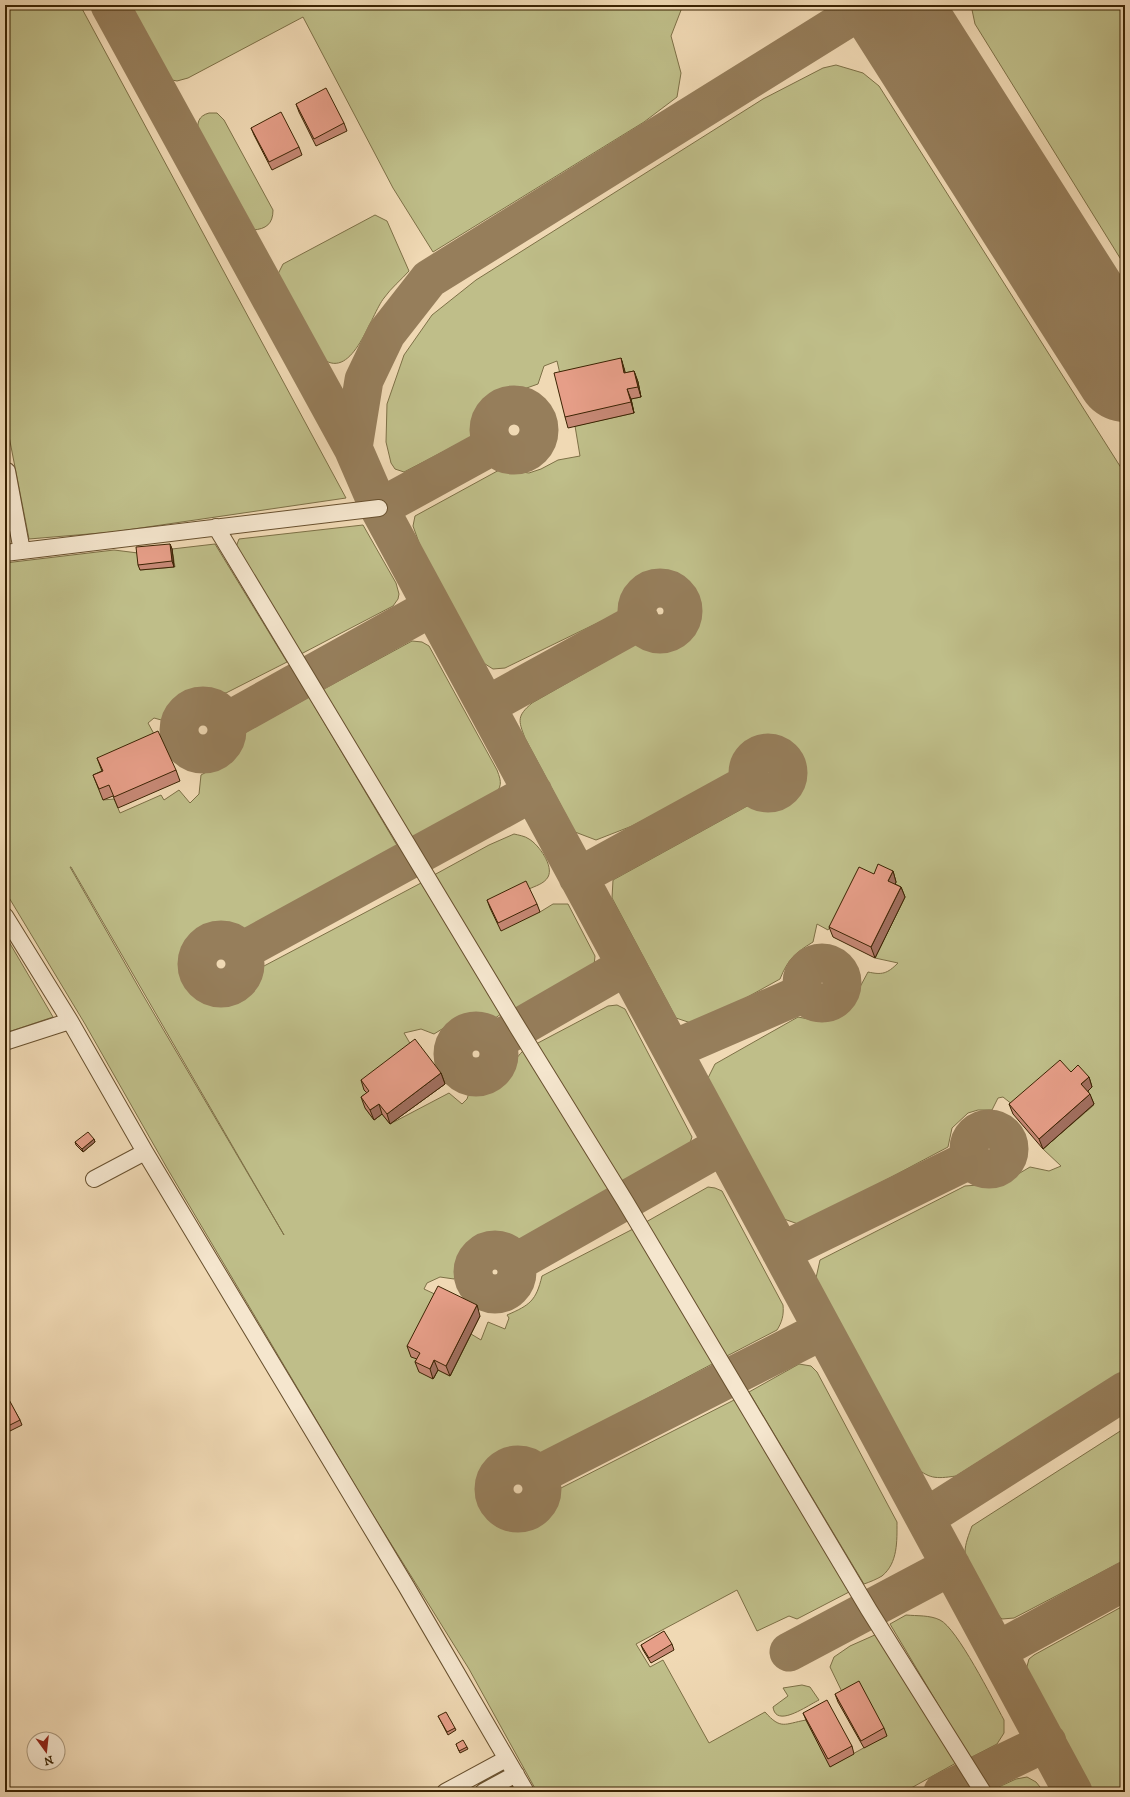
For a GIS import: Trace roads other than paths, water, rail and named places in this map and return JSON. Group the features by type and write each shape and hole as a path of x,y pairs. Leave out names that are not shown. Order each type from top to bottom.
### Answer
{"street":[{"path":"7,471 22,551"},
{"path":"5,553 379,508"},
{"path":"216,527 305,677 625,1201 869,1610 983,1792"},
{"path":"5,916 70,1021 145,1152 406,1586 526,1792"},
{"path":"5,1042 70,1021"},
{"path":"94,1179 145,1152"},
{"path":"445,1792 506,1759"},
{"path":"483,1792 516,1774"}]}
